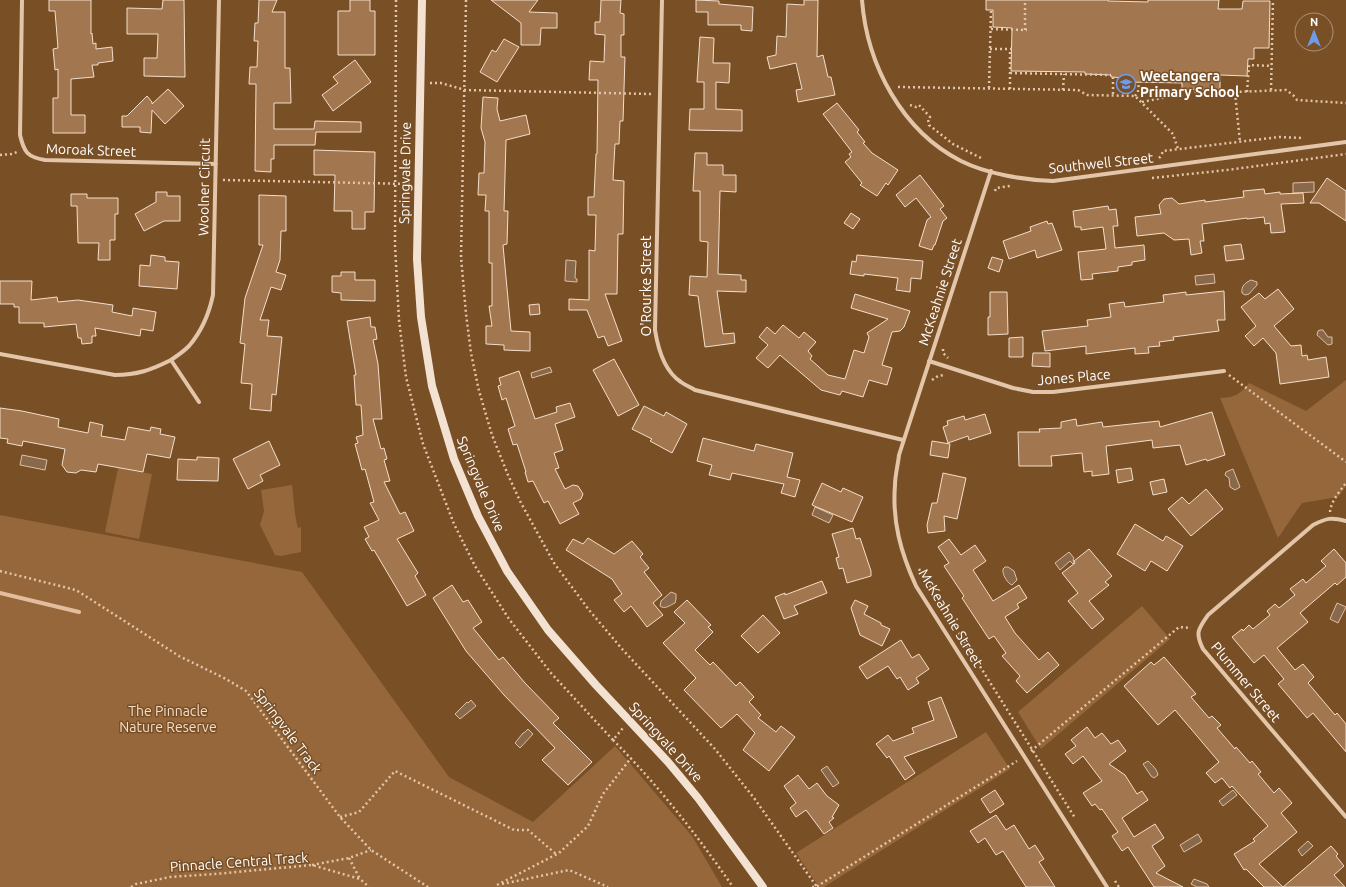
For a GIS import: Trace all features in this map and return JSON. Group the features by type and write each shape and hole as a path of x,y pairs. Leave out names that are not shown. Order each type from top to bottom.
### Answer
{"main road":[{"name":"Springvale Drive","path":"422,0 417,259 421,320 432,386 454,459 477,514 507,570 548,630 668,762 698,798 763,887"}],"street":[{"path":"22,0 20,135 23,149"},
{"name":"Woolner Circuit","path":"0,354 115,375 126,375 150,370 171,360 188,347 201,329 213,295 219,0"},
{"name":"O'Rourke Street","path":"662,0 655,330 659,350 667,368 680,381 695,390 903,440"},
{"name":"Southwell Street","path":"862,0 869,41 874,57 887,87 905,114 926,137 950,155 963,162 990,171 1016,177 1053,181 1346,142"},
{"name":"Moroak Street","path":"23,149 34,159 45,160 216,164"},
{"name":"McKeahnie Street","path":"990,171 899,455 894,485 897,530 904,559 916,586 1107,887"},
{"path":"171,360 198,402"},
{"name":"Jones Place","path":"929,361 1013,388 1033,392 1053,392 1224,371"},
{"path":"1198,628 1208,615 1314,525 1330,518 1346,521"},
{"name":"Plummer Street","path":"1198,628 1199,640 1203,649 1346,817"}],"path":[{"path":"396,0 396,277 399,320 406,377 423,444 454,524 475,566 508,618 551,674 631,758 704,845 733,887"},
{"path":"466,0 461,257 466,314 471,354 480,391 492,435 508,476 554,564 584,604 623,650 715,749 754,798 816,887"},
{"path":"990,29 1026,30 1025,0"},
{"path":"1271,90 1273,0"},
{"path":"989,88 991,10"},
{"path":"990,49 1011,49 1010,89"},
{"path":"1247,92 1249,65 1272,66"},
{"path":"1010,73 1112,76 1112,95"},
{"path":"1063,90 1064,74"},
{"path":"1135,96 1138,92 1139,82"},
{"path":"420,83 441,83 465,90 660,94"},
{"path":"901,93 897,87 1078,90 1087,95 1135,96 1173,134 1178,149"},
{"path":"1142,102 1162,98 1170,92 1247,92 1286,90 1297,100 1346,103"},
{"path":"1235,92 1240,142"},
{"path":"906,99 913,107 919,105 930,117 928,122 932,128 953,144 982,159"},
{"path":"1157,159 1162,156 1163,151 1279,137"},
{"path":"0,155 12,154 23,149"},
{"path":"1151,178 1227,170 1346,154"},
{"path":"216,180 418,184"},
{"path":"994,193 996,188 1014,186"},
{"path":"931,385 933,379 938,376 947,375 949,368 950,360 943,353 942,345"},
{"path":"1224,371 1346,462"},
{"path":"1330,518 1331,508 1346,483"},
{"path":"915,563 1077,821"},
{"name":"Springvale Track","path":"0,571 76,590 179,656 226,679 246,691 340,817 371,850 428,887"},
{"path":"812,887 816,887 1024,756 1179,627 1198,628"},
{"path":"613,740 630,721"},
{"path":"495,886 556,854 588,826 603,794 631,758"},
{"path":"340,817 358,812 395,770 514,830 528,830 556,854"},
{"path":"312,865 349,858 371,850"},
{"path":"349,858 360,879"},
{"name":"Pinnacle Central Track","path":"131,887 136,884 170,877 312,865 360,879 369,887"},
{"path":"495,886 569,870 608,887"},
{"path":"1115,880 1119,887"}],"green space":[{"path":"1346,380 1346,486 1338,497 1302,503 1278,538 1220,398 1236,395 1249,383 1306,411"},
{"path":"118,468 152,474 139,539 105,532"},
{"path":"292,485 298,528 301,527 301,552 281,556 275,555 260,525 264,511 261,490"},
{"name":"The Pinnacle Nature Reserve","path":"0,515 302,572 449,777 533,822 615,746 692,836 722,887 0,887"},
{"path":"1142,606 1170,639 1041,749 1018,712"},
{"path":"986,732 1010,769 824,887 819,887 796,853"}],"shaded area":[{"path":"1314,182 1314,192 1293,193 1293,183"},
{"path":"566,260 576,261 575,278 577,279 577,282 565,281"},
{"path":"1214,274 1215,283 1196,285 1195,276"},
{"path":"1251,280 1257,282 1257,285 1249,294 1245,295 1242,293 1243,287"},
{"path":"1323,330 1328,337 1332,337 1332,344 1328,345 1317,335 1318,331"},
{"path":"550,367 552,372 532,378 531,373"},
{"path":"22,455 47,460 45,470 20,465"},
{"path":"1233,469 1240,487 1235,490 1230,487 1229,478 1225,475 1226,472"},
{"path":"815,507 833,515 829,523 812,515"},
{"path":"1069,552 1074,558 1074,563 1073,564 1070,561 1060,570 1055,563"},
{"path":"1008,567 1014,571 1017,580 1012,585 1004,576 1003,569"},
{"path":"671,592 676,594 675,603 666,607 660,606 661,601"},
{"path":"1337,603 1346,607 1338,623 1330,619"},
{"path":"471,700 476,706 460,719 455,714"},
{"path":"528,729 533,734 520,748 515,743"},
{"path":"1148,761 1154,767 1158,775 1154,778 1143,764"},
{"path":"827,766 839,783 833,787 821,770"},
{"path":"1233,790 1237,795 1223,806 1219,801"},
{"path":"1198,834 1202,841 1184,852 1180,845"},
{"path":"1308,841 1313,846 1302,856 1298,850"},
{"path":"1194,879 1207,884 1209,887 1197,887 1191,884"}],"building":[{"path":"49,0 91,0 91,34 92,33 93,44 96,43 96,49 112,47 113,61 92,65 94,77 71,79 71,115 85,115 85,133 53,133 53,98 58,98 58,69 55,70 53,49 58,48 55,11 49,11"},
{"path":"163,0 184,0 185,77 144,76 144,58 157,58 158,34 127,34 127,8 162,9"},
{"path":"259,0 277,0 272,12 285,12 285,68 290,68 291,103 274,103 274,129 314,129 315,121 361,122 361,132 316,132 315,145 274,145 274,159 271,159 271,172 255,171 256,84 249,84 250,67 257,67 258,41 254,41 255,23 258,23"},
{"path":"350,0 370,0 370,11 375,11 375,55 338,55 338,11 350,11"},
{"path":"491,0 538,0 529,12 557,13 557,28 541,28 540,45 521,45 521,23"},
{"path":"601,0 621,0 620,13 624,14 624,35 621,35 621,57 625,57 623,121 620,121 619,144 615,144 613,180 624,181 623,234 618,234 617,294 605,294 622,341 608,346 604,336 598,338 587,310 569,310 569,299 589,300 589,250 595,251 596,215 588,215 588,197 594,197 597,154 598,80 589,80 590,61 604,62 605,35 595,34 595,22 600,22"},
{"path":"696,0 719,1 719,4 753,7 752,31 741,30 741,25 708,25 708,12 696,12"},
{"path":"804,0 818,0 817,57 823,55 828,77 831,77 835,95 798,102 796,90 802,89 796,63 770,69 767,57 776,55 777,36 786,37 787,4 804,5"},
{"name":"Weetangera Primary School","path":"986,0 1108,0 1148,2 1148,0 1219,0 1218,9 1242,9 1243,1 1270,1 1269,48 1254,48 1254,59 1248,59 1247,76 1220,75 1220,90 1182,89 1182,83 1126,82 1126,78 1111,77 1111,75 1085,74 1085,72 1011,71 1012,28 993,27 993,10 986,10"},
{"path":"700,37 714,38 713,63 730,63 729,83 716,82 716,109 742,110 742,131 689,130 690,109 704,109 704,82 697,82"},
{"path":"504,39 519,47 497,82 480,72 492,50 496,52"},
{"path":"355,60 371,82 333,111 322,95 338,83 333,77"},
{"path":"168,89 184,106 165,124 152,110 151,133 140,132 140,127 122,127 122,116 127,116 147,96 152,104"},
{"path":"483,97 498,98 497,109 500,121 526,115 530,134 506,140 504,211 508,211 507,244 503,245 511,331 530,332 530,351 504,350 504,345 486,344 486,326 492,326 489,306 492,306 492,263 489,263 489,211 485,211 486,195 478,195 479,173 484,173 485,142 481,128"},
{"path":"837,103 859,130 857,132 865,142 863,143 872,153 898,170 888,185 886,183 877,196 860,185 862,183 845,162 851,157 849,154 852,152 823,114"},
{"path":"314,150 375,152 374,212 365,212 365,229 352,229 352,211 334,211 335,175 314,175"},
{"path":"695,153 707,153 707,165 723,165 723,175 736,175 736,192 720,191 718,274 741,275 741,280 746,280 746,292 717,291 723,334 734,333 735,343 705,347 698,296 689,295 690,276 707,277 708,242 700,241 700,191 693,191"},
{"path":"920,175 944,206 940,209 947,218 943,221 932,250 919,246 927,220 931,217 916,198 905,207 896,195"},
{"path":"1327,178 1346,191 1346,221 1319,203 1310,203"},
{"path":"1264,189 1265,194 1280,192 1280,194 1303,193 1304,203 1281,204 1285,232 1271,233 1270,223 1265,224 1264,217 1202,224 1204,241 1200,241 1202,253 1191,255 1189,239 1174,240 1164,233 1137,236 1135,217 1161,214 1159,205 1164,199 1172,198 1179,204 1205,200 1205,202 1244,197 1243,191"},
{"path":"156,192 167,192 167,196 180,196 180,221 164,221 144,231 135,214 156,202"},
{"path":"71,194 87,194 87,198 118,198 118,214 115,214 115,240 110,240 110,260 98,260 99,243 78,243 77,206 71,206"},
{"path":"259,195 286,196 286,231 281,231 280,260 276,272 286,275 281,290 271,287 260,320 269,320 267,336 282,337 276,395 272,394 271,411 250,409 252,384 241,383 245,344 240,343 245,298 263,245 259,245"},
{"path":"1108,206 1109,210 1116,209 1118,226 1113,226 1115,248 1144,245 1145,260 1132,262 1132,265 1118,267 1118,271 1092,274 1093,279 1081,280 1078,252 1106,249 1103,227 1081,230 1081,227 1075,227 1073,211"},
{"path":"851,213 860,219 853,229 844,223"},
{"path":"1047,221 1048,224 1052,223 1062,250 1037,258 1035,250 1009,259 1003,241 1031,231 1030,227"},
{"path":"1241,244 1244,259 1226,261 1224,246"},
{"path":"151,255 165,257 165,261 179,262 177,289 139,286 140,265 150,266"},
{"path":"857,255 923,261 921,279 911,278 910,292 896,290 898,278 850,274 852,261 856,262"},
{"path":"992,257 1003,260 999,272 988,268"},
{"path":"341,272 355,272 355,280 375,280 375,301 341,300 341,293 332,292 332,276 341,276"},
{"path":"0,281 32,281 31,300 57,297 58,302 78,300 113,305 112,312 132,316 133,308 156,312 153,331 141,329 140,336 95,328 96,336 92,336 92,343 82,344 81,338 78,338 76,324 44,327 44,323 19,323 19,307 14,307 14,304 0,304"},
{"path":"1278,289 1294,309 1274,326 1291,346 1301,345 1302,356 1307,355 1308,360 1326,357 1329,377 1280,384 1276,353 1263,338 1254,346 1245,336 1256,326 1241,307 1259,293 1265,299"},
{"path":"1224,291 1225,320 1217,320 1219,331 1173,337 1174,340 1159,342 1160,346 1148,347 1149,353 1135,354 1135,348 1086,354 1086,346 1045,351 1042,331 1088,326 1087,320 1111,317 1109,304 1124,302 1125,307 1164,302 1163,295 1186,292 1186,295"},
{"path":"990,292 1007,292 1008,334 988,335"},
{"path":"855,294 910,311 904,327 900,331 892,332 882,365 892,368 887,385 869,380 863,397 842,391 840,395 821,390 780,355 768,368 756,358 768,345 759,337 767,327 775,334 783,325 799,338 804,332 816,342 808,351 812,356 810,359 828,375 845,379 854,350 864,353 869,337 867,333 888,319 851,308"},
{"path":"539,304 540,314 530,315 529,305"},
{"path":"370,317 371,327 375,327 377,339 373,340 378,364 382,419 373,419 381,449 384,448 387,459 384,460 390,481 384,482 400,514 405,512 414,531 397,539 418,573 415,576 426,595 407,606 374,550 372,551 365,539 369,537 364,527 379,520 370,503 374,502 365,469 362,470 355,444 358,443 356,437 363,435 361,405 356,405 354,375 356,375 347,321"},
{"path":"1023,337 1023,357 1009,357 1009,338"},
{"path":"1033,353 1050,353 1050,367 1032,366"},
{"path":"614,359 639,405 618,416 593,370"},
{"path":"519,371 535,419 557,412 556,407 570,403 575,417 555,424 563,450 554,453 559,468 555,469 565,489 573,485 578,486 583,494 581,499 573,503 579,514 560,524 548,501 544,503 533,481 528,482 517,444 513,445 508,429 515,426 506,398 502,400 498,386 501,385 499,378"},
{"path":"644,406 664,416 666,412 687,424 672,453 650,441 652,439 632,429"},
{"path":"0,408 59,419 58,427 88,433 90,422 103,425 101,436 125,440 128,427 150,431 151,427 161,429 160,434 175,437 170,458 147,454 143,472 98,464 96,472 81,470 76,473 67,472 62,465 65,449 23,441 22,446 7,443 8,439 0,438"},
{"path":"1212,412 1225,455 1207,461 1206,459 1186,465 1180,445 1153,448 1152,440 1106,446 1109,474 1092,476 1092,471 1084,472 1082,453 1051,456 1052,466 1019,466 1018,432 1040,432 1039,429 1061,428 1061,422 1076,419 1077,426 1102,422 1103,427 1159,421 1160,427"},
{"path":"985,414 991,433 969,440 968,436 948,443 943,427 948,425 947,421 964,416 965,420"},
{"path":"703,438 754,451 756,444 793,453 787,477 800,480 795,497 781,493 784,484 732,473 730,480 709,475 712,465 697,461"},
{"path":"269,441 280,465 260,475 263,481 248,489 233,459"},
{"path":"932,441 950,444 948,458 930,455"},
{"path":"197,457 219,458 218,481 177,480 178,459 197,460"},
{"path":"1131,468 1133,480 1118,483 1116,470"},
{"path":"943,473 966,478 957,519 944,516 945,531 928,533 927,525 932,503 937,503"},
{"path":"1164,479 1167,492 1153,495 1150,482"},
{"path":"822,483 841,492 843,488 863,497 852,522 812,505"},
{"path":"1206,489 1223,509 1191,536 1168,509 1182,497 1189,504"},
{"path":"1135,524 1163,541 1166,536 1183,546 1167,571 1151,561 1145,571 1117,554"},
{"path":"853,528 856,539 860,538 871,571 871,576 847,583 843,568 839,569 836,558 839,557 832,534"},
{"path":"588,538 614,554 632,541 643,554 640,557 649,568 644,572 662,595 653,603 663,615 647,627 631,606 624,612 614,600 622,594 612,579 566,550 573,539 583,544"},
{"path":"949,539 961,555 975,545 986,561 973,570 993,601 1019,585 1027,598 1017,604 1019,608 1005,617 1015,633 1039,660 1048,652 1059,665 1027,693 1016,681 1020,676 1002,656 1006,653 994,636 989,639 962,598 964,596 944,566 949,563 938,547"},
{"path":"1089,549 1112,576 1105,582 1109,585 1089,601 1104,619 1092,629 1068,601 1078,593 1062,573"},
{"path":"1334,549 1346,563 1346,577 1337,585 1335,583 1300,613 1308,622 1277,648 1295,670 1303,664 1314,677 1308,683 1335,715 1337,713 1346,724 1346,752 1313,713 1307,718 1278,684 1284,679 1264,655 1254,663 1232,637 1242,629 1243,631 1249,625 1253,629 1270,615 1267,611 1275,604 1279,608 1295,595 1290,589 1303,579 1306,583 1326,566 1321,561"},
{"path":"822,581 827,593 794,606 798,614 784,619 775,597 785,593 785,595"},
{"path":"452,585 463,602 468,600 482,622 473,628 499,660 503,657 525,683 559,718 553,723 592,762 568,785 542,760 555,748 504,695 466,651 433,598"},
{"path":"687,600 711,625 708,627 713,632 695,650 710,665 713,662 736,686 740,682 754,697 749,702 761,715 758,718 776,732 781,726 795,737 769,771 743,750 755,733 737,714 721,728 684,690 696,678 663,643 685,623 674,612"},
{"path":"855,600 868,606 864,614 890,629 882,646 860,635 851,608"},
{"path":"763,615 780,633 758,653 741,636"},
{"path":"901,640 912,658 919,654 929,669 916,678 919,683 908,690 900,677 897,679 888,666 867,679 859,667"},
{"path":"1164,657 1196,694 1191,697 1209,718 1212,716 1221,725 1217,728 1235,749 1236,747 1250,763 1252,761 1261,772 1258,774 1274,793 1279,788 1292,803 1281,813 1297,832 1259,864 1283,887 1264,887 1246,869 1244,870 1234,854 1255,841 1253,839 1268,826 1232,786 1230,788 1222,778 1215,783 1206,773 1219,762 1175,710 1158,725 1124,686 1151,662 1154,665"},
{"path":"941,697 957,737 904,757 915,773 905,780 889,756 887,758 876,744 888,735 893,741 914,733 912,728 934,720 928,702"},
{"path":"1087,727 1095,738 1102,733 1111,744 1118,740 1126,751 1109,764 1125,775 1137,794 1142,791 1148,800 1122,818 1134,837 1155,824 1164,838 1152,846 1165,866 1156,873 1183,887 1154,887 1128,847 1122,851 1112,836 1118,832 1102,809 1100,810 1095,804 1092,806 1083,793 1102,781 1083,756 1073,764 1065,754 1076,746 1071,740"},
{"path":"798,775 809,789 817,783 827,796 839,805 832,817 834,818 829,822 833,828 824,834 806,810 796,817 790,808 796,803 784,786"},
{"path":"995,790 1004,804 990,813 981,799"},
{"path":"996,815 1006,830 1014,825 1029,849 1035,845 1044,859 1039,862 1055,887 1026,887 1003,851 996,855 985,838 978,843 970,831"},
{"path":"1331,846 1338,854 1336,856 1344,866 1334,875 1345,887 1283,887"}],"waterway":[{"path":"0,593 79,612"}],"place":[{"name":"Weetangera Primary School","path":"1126,84"}]}
